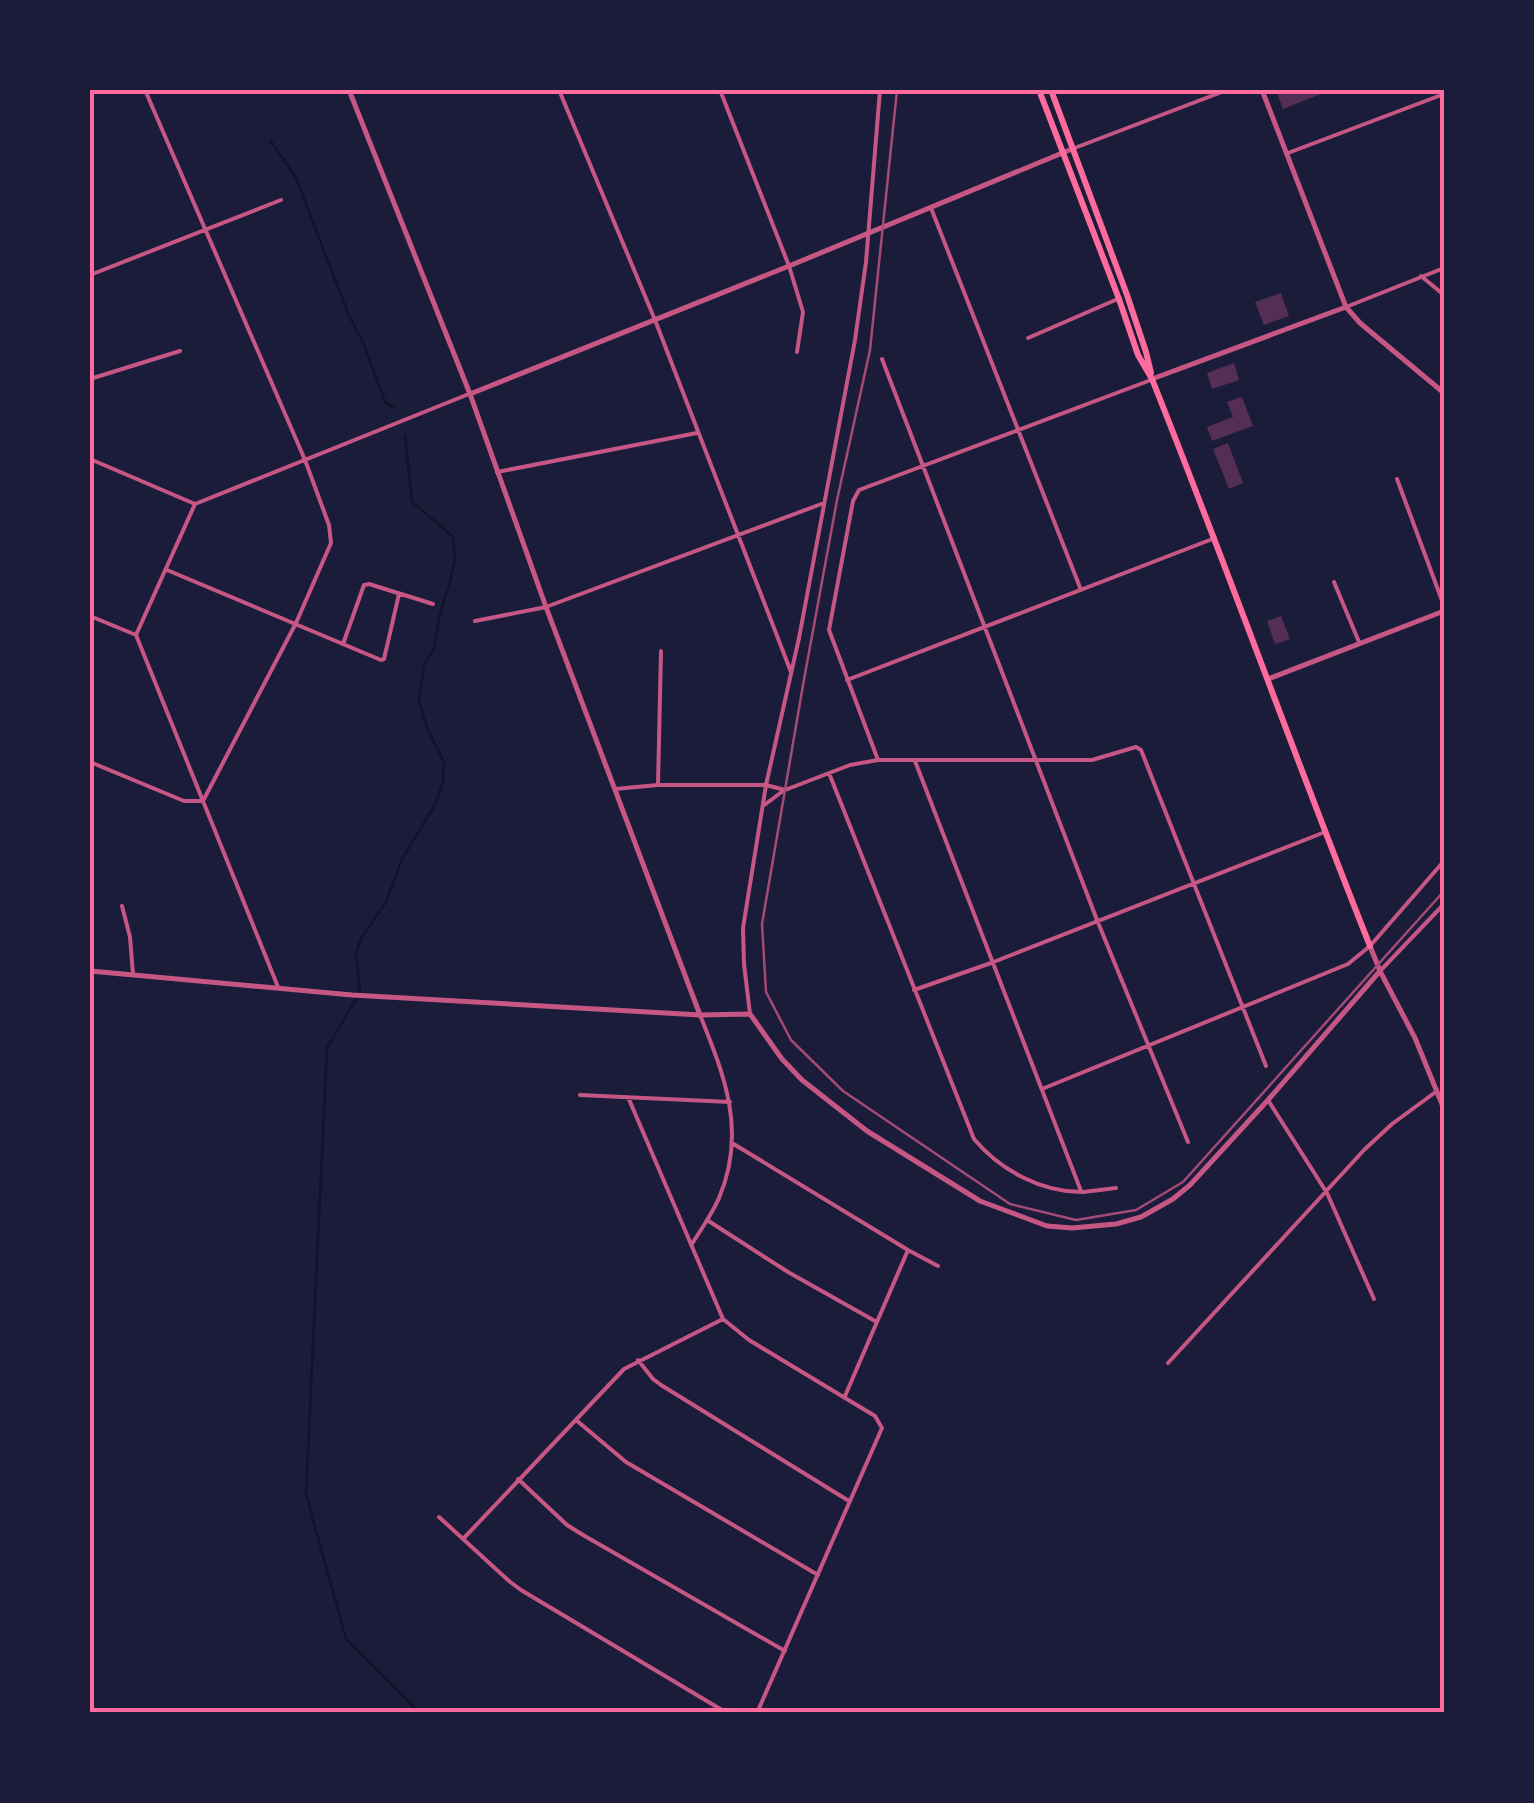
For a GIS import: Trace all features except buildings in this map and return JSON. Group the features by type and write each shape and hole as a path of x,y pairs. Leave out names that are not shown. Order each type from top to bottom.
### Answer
{"main road":[{"path":"1040,90 1146,352 1152,380 1370,946"},
{"path":"1051,90 1123,297"}],"street":[{"path":"144,90 305,460 329,525 330,543 296,623 203,801"},
{"path":"349,90 470,394 546,608 722,1069 731,1102 732,1143 718,1200 691,1245"},
{"path":"560,90 655,320 791,672"},
{"path":"720,90 803,312 796,352"},
{"path":"880,90 866,262 854,340 766,785 742,928 750,1014 782,1060 802,1080 867,1131 980,1201 1047,1226 1116,1224 1173,1200 1190,1184 1444,904"},
{"path":"90,459 195,504 1227,90"},
{"path":"1262,90 1346,307 1444,393"},
{"path":"1288,153 1444,94"},
{"path":"90,275 281,200"},
{"path":"931,207 1081,590"},
{"path":"878,760 829,630 853,501 859,490 1444,268"},
{"path":"1421,276 1444,295"},
{"path":"1028,338 1123,297"},
{"path":"90,380 180,350"},
{"path":"882,359 1098,920 1188,1142"},
{"path":"497,472 697,432"},
{"path":"1268,679 1444,608 1396,479"},
{"path":"475,621 546,608 824,503"},
{"path":"136,636 195,504"},
{"path":"847,680 1216,538"},
{"path":"168,570 381,660 400,594"},
{"path":"1334,582 1360,644"},
{"path":"343,645 364,585 433,604"},
{"path":"90,616 136,636 278,987"},
{"path":"658,785 661,650"},
{"path":"763,806 785,790 829,772 878,760 1092,760 1136,747 1266,1066"},
{"path":"90,762 184,801 203,801"},
{"path":"915,762 1082,1192"},
{"path":"829,772 974,1139 988,1156 1019,1176 1048,1187 1082,1192 1116,1188"},
{"path":"615,789 766,785 785,790"},
{"path":"913,990 1325,832"},
{"path":"1042,1089 1348,964 1370,946 1444,861"},
{"path":"122,906 133,974"},
{"path":"1370,946 1415,1038 1444,1110"},
{"path":"90,971 368,996 700,1016 750,1014"},
{"path":"1168,1363 1364,1150 1437,1091"},
{"path":"580,1095 731,1102"},
{"path":"628,1097 723,1319 749,1340 876,1416 882,1428 757,1713"},
{"path":"1268,1100 1327,1192 1374,1299"},
{"path":"732,1143 938,1266"},
{"path":"707,1220 875,1321"},
{"path":"845,1396 908,1250"},
{"path":"463,1540 614,1378 638,1360 723,1319"},
{"path":"638,1360 661,1385 849,1501"},
{"path":"576,1420 626,1462 818,1575"},
{"path":"518,1479 583,1536 784,1651"},
{"path":"439,1517 521,1590 727,1713"}],"waterway":[{"path":"270,140 296,178 385,402 394,408"},
{"path":"405,435 412,502 448,532 454,546 450,582 434,648 424,666 419,701 444,762 443,782 436,803 402,859 386,902 361,939 356,953 360,992 327,1048 306,1494 346,1639 420,1713"}],"railway":[{"path":"897,90 870,350 837,500 762,924 766,992 791,1040 843,1091 1010,1204 1076,1220 1136,1210 1183,1182 1444,891"}]}
